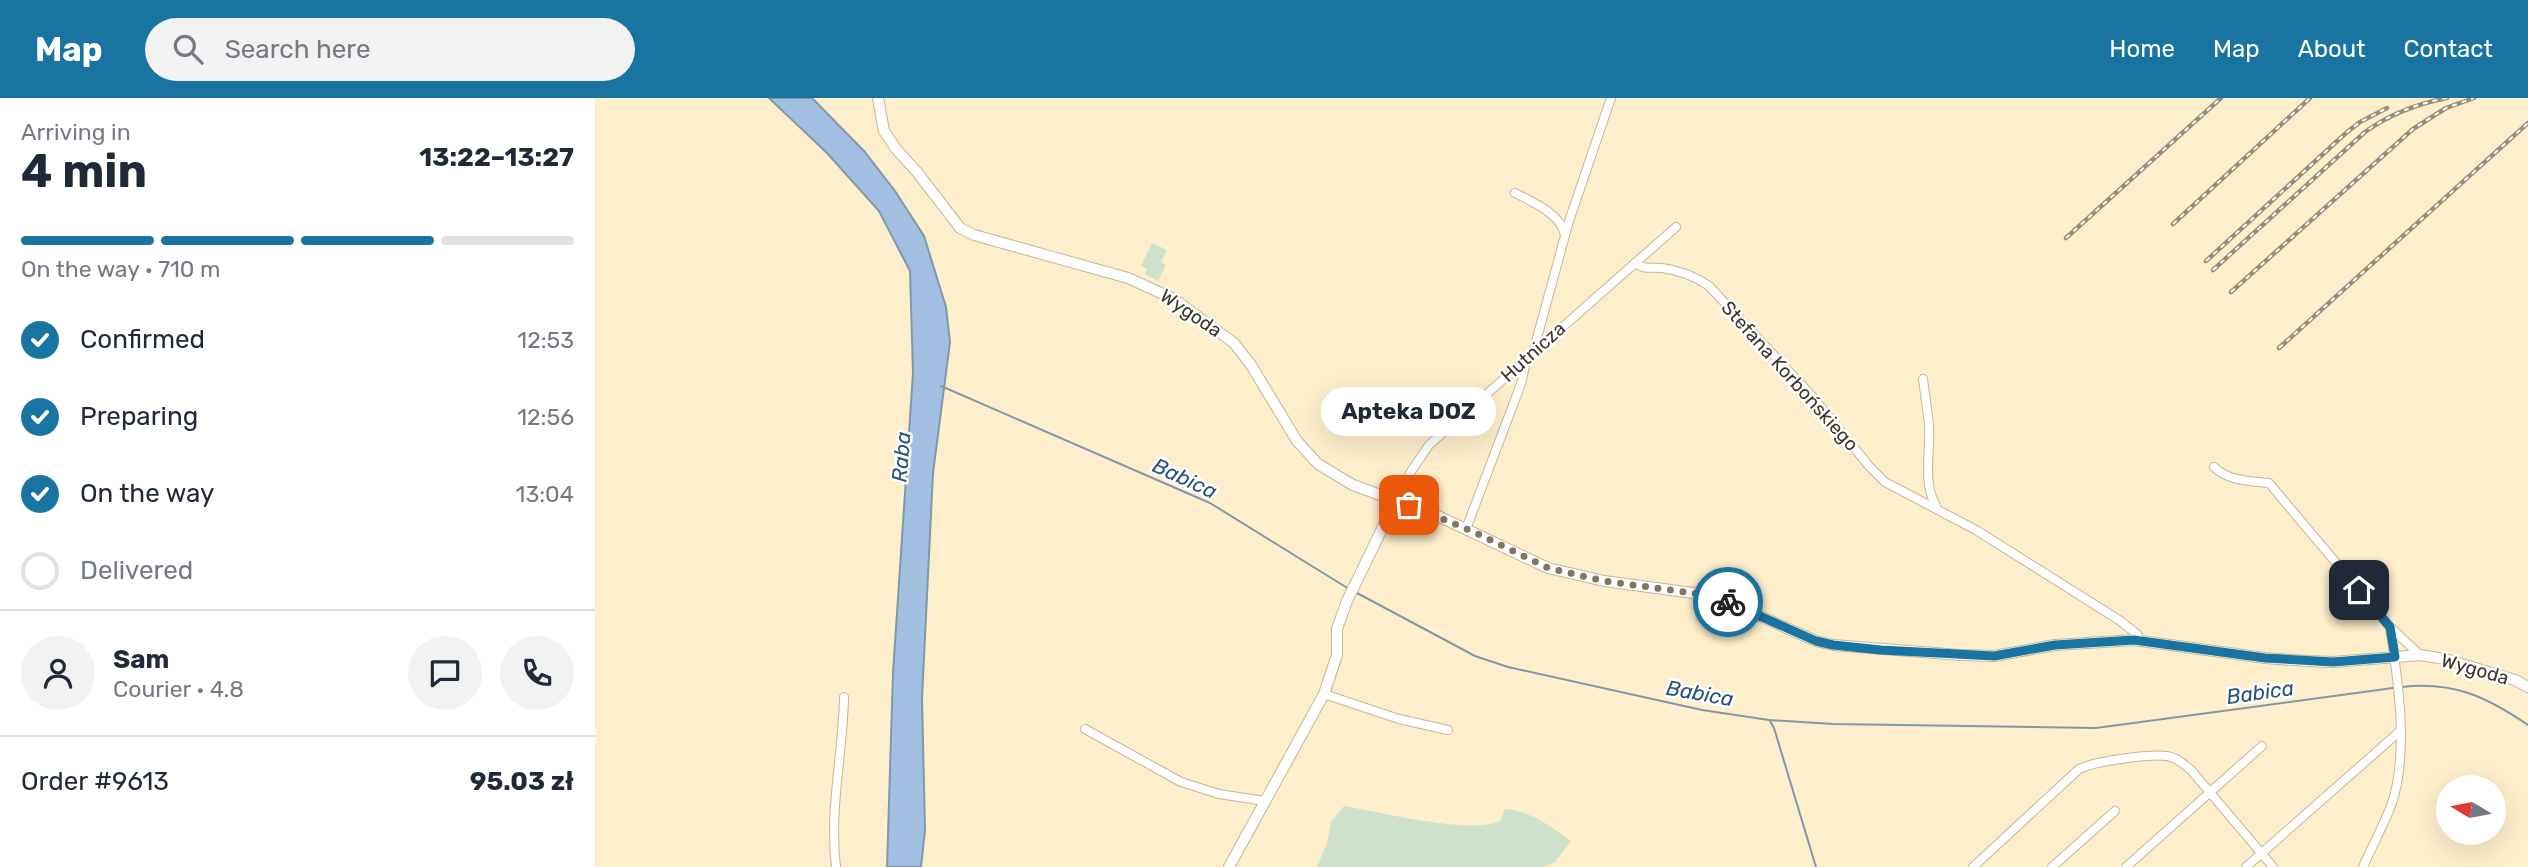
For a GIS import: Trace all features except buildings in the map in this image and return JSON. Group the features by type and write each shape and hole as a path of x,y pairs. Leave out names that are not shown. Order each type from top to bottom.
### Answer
{"street":[{"name":"Wygoda","path":"878,98 884,131 895,149 917,172 960,228 974,235 1128,278 1174,299 1234,343 1251,365 1297,441 1318,464 1353,485 1467,528 1548,568 1604,581 1693,593 1728,601 1816,641 1833,645 1994,656 2055,645 2140,640 2265,658 2307,661 2420,654 2515,680 2528,687"},
{"path":"1467,528 1521,384 1565,235 1611,98"},
{"path":"1515,193 1539,204 1559,222 1565,235"},
{"name":"Hutnicza","path":"1229,867 1324,694 1337,654 1337,629 1347,601 1410,473 1429,445 1676,227"},
{"name":"Stefana Korbońskiego","path":"1635,263 1641,268 1663,268 1696,277 1709,286 1811,395 1885,482 1938,508 2119,620 2140,640"},
{"path":"1923,379 1929,425 1928,475 1930,491 1938,508"},
{"path":"2214,467 2232,478 2269,483 2390,627 2420,654"},
{"path":"2363,867 2391,804 2399,769 2400,731 2395,657 2390,627"},
{"path":"1324,694 1399,719 1448,730"},
{"path":"836,867 835,803 844,697"},
{"path":"1085,729 1181,782 1219,794 1265,801"},
{"path":"2246,867 2400,731"},
{"path":"2126,867 2262,746"},
{"path":"1973,867 2079,769 2091,763 2165,756 2179,761 2191,770 2273,867"},
{"path":"2052,867 2115,811"}],"green space":[{"path":"1152,243 1167,250 1161,262 1166,265 1158,281 1145,274 1147,269 1141,266"},
{"path":"1344,806 1424,821 1467,825 1486,825 1500,821 1505,809 1514,810 1539,820 1571,841 1555,862 1543,867 1317,867 1327,843 1331,822"}],"water":[{"path":"769,98 812,98 864,151 895,191 924,236 946,307 950,342 933,473 922,698 925,830 921,867 887,867 893,673 913,373 910,271 879,211 827,153"}],"waterway":[{"name":"Babica","path":"941,386 1210,503 1349,589"},
{"name":"Babica","path":"1357,593 1475,656 1508,667 1702,710 1769,720 1833,724 2096,728 2393,688"},
{"name":"Babica","path":"2402,687 2437,686 2469,693 2498,706 2528,725"},
{"path":"1770,721 1816,867"}],"railway":[{"path":"2066,238 2221,98"},
{"path":"2173,224 2310,98"},
{"path":"2213,270 2365,132 2404,110 2447,98"},
{"path":"2231,292 2413,129 2446,108 2474,98"},
{"path":"2206,261 2346,133 2360,122 2387,108"},
{"path":"2279,348 2528,123"}],"way so far":[{"path":"1409,505 1439,516 1548,568 1604,581 1693,593 1728,602"}],"place":[{"name":"Apteka DOZ","path":"1409,505"}],"route":[{"path":"1728,602 1816,641 1881,650 1994,656 2055,645 2134,640 2307,661 2333,662 2395,657 2390,627 2359,590"}],"water label":[{"name":"Raba","path":"901,457"}]}
